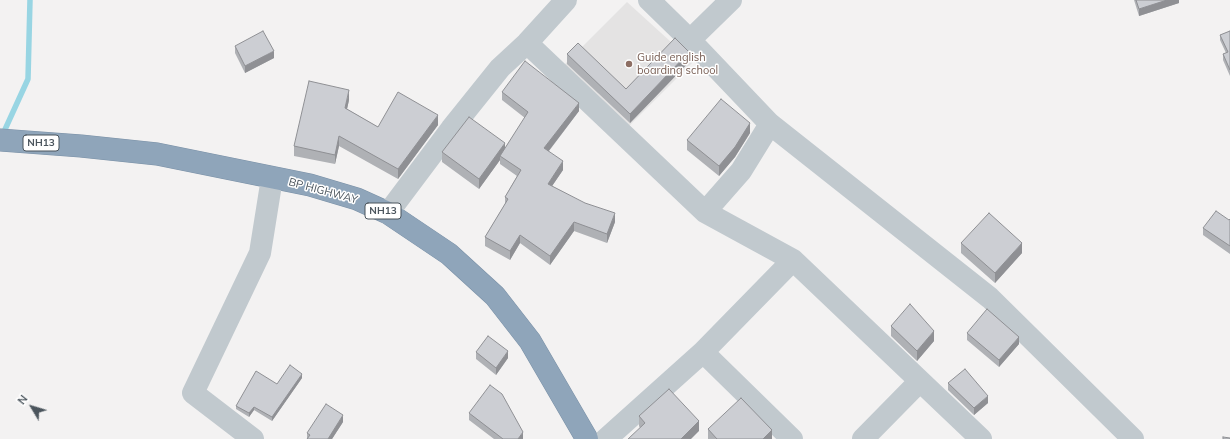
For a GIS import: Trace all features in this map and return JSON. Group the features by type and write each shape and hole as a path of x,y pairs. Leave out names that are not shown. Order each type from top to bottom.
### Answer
{"highway":[{"name":"BP HIGHWAY","path":"0,140 81,146 157,154 310,185 357,199 388,213 449,254 495,296 530,341 587,439"}],"street":[{"path":"388,213 451,129 500,68 527,43 566,0"},
{"path":"649,0 690,40 770,124 990,298 1133,439"},
{"path":"690,40 731,0"},
{"path":"527,43 705,212 793,260 981,439"},
{"path":"705,212 741,171 770,124"},
{"path":"253,439 193,393 260,253 272,178"},
{"path":"606,439 703,352 793,260"},
{"path":"703,352 792,439"},
{"path":"863,439 920,381"}],"shaded area":[{"name":"Guide english boarding school","path":"627,2 693,62 628,127 564,65"}],"building":[{"path":"1136,0 1167,0 1139,9"},
{"path":"263,31 274,51 245,66 235,46"},
{"path":"1230,31 1230,70 1223,54 1228,52 1220,35"},
{"path":"675,38 689,52 630,114 567,54 578,43 626,89"},
{"path":"525,61 579,103 544,148 563,161 548,184 585,203 615,213 607,234 574,222 550,256 520,235 510,251 485,237 508,199 505,197 521,170 500,156 528,112 502,92"},
{"path":"309,81 349,90 345,108 378,127 398,92 438,115 398,169 339,136 335,155 294,146"},
{"path":"721,99 750,123 735,147 719,166 687,140"},
{"path":"469,117 505,143 479,179 442,152"},
{"path":"1216,211 1229,220 1230,219 1230,246 1203,228"},
{"path":"989,213 1022,243 995,273 961,243"},
{"path":"910,304 934,331 917,351 891,326"},
{"path":"987,309 1019,337 999,360 967,333"},
{"path":"488,336 508,351 496,368 476,352"},
{"path":"290,365 302,374 272,417 254,407 249,413 236,406 256,371 277,384"},
{"path":"965,369 988,396 974,408 948,383"},
{"path":"490,385 502,394 523,432 518,439 503,439 469,413"},
{"path":"669,389 699,421 681,439 628,439 645,423 639,416"},
{"path":"741,398 772,430 763,439 717,439 708,429"},
{"path":"326,404 343,415 328,439 307,439 310,435 307,433"},
{"path":"1223,437 1230,438 1230,439 1223,439"}],"waterway":[{"path":"2,136 28,79 30,0"}],"place":[{"name":"Guide english boarding school","path":"629,64"}]}
